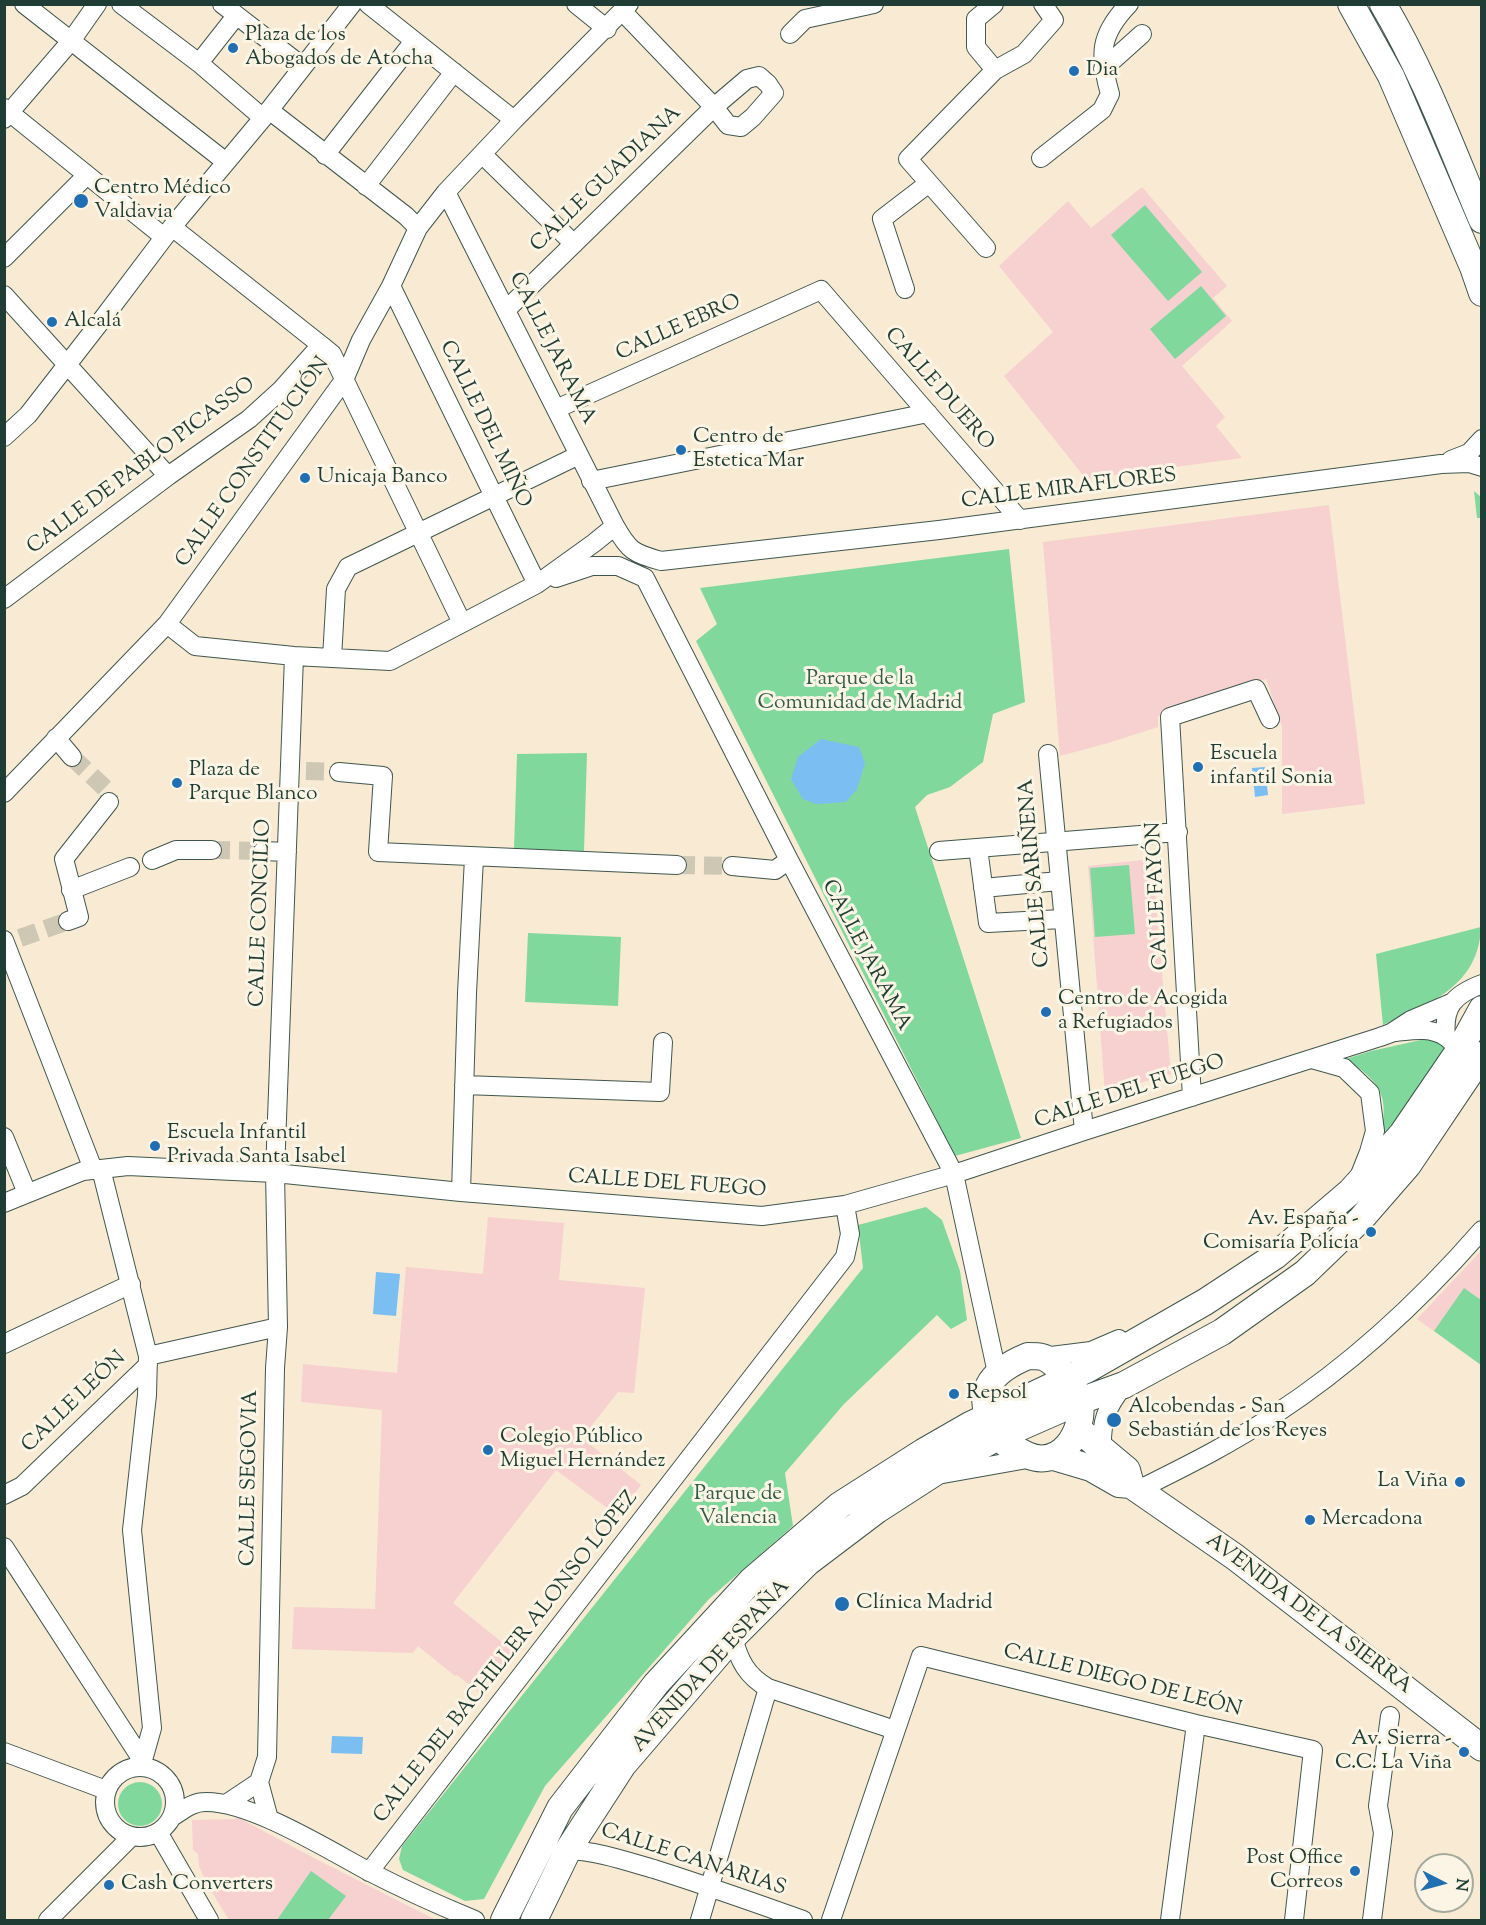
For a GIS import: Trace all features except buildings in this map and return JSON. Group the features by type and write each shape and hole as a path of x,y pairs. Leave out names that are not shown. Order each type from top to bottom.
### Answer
{"main road":[{"path":"1351,4 1390,76 1473,267 1482,293"},
{"path":"1383,4 1428,92 1482,220"},
{"name":"AVENIDA DE ESPAÑA","path":"504,1920 560,1808 656,1684 752,1581 840,1505 958,1431 990,1417 1074,1390 1124,1384 1222,1332 1305,1273 1361,1220 1408,1165 1458,1089 1477,994"},
{"name":"AVENIDA DE ESPAÑA","path":"1074,1390 1088,1369 1205,1302 1275,1256 1354,1186 1402,1134 1467,1048"},
{"path":"990,1417 989,1385 997,1372 1028,1356 1043,1357 1058,1367 1074,1390 1078,1429 1069,1445 1043,1457"},
{"name":"AVENIDA DE ESPAÑA","path":"534,1920 568,1850 624,1765 733,1637 807,1563 877,1510 929,1476 990,1417"},
{"name":"AVENIDA DE LA SIERRA","path":"990,1417 1013,1449 1091,1468 1119,1484 1134,1488 1235,1557 1481,1745"},
{"name":"AVENIDA DE LA SIERRA","path":"1078,1429 1127,1470 1134,1488"}],"street":[{"path":"24,4 226,162"},
{"path":"97,4 71,41 6,113 332,354 462,623"},
{"path":"121,4 406,216 418,228"},
{"path":"4,437 28,415 168,232 266,114 352,4"},
{"path":"368,4 514,120"},
{"path":"576,4 607,29"},
{"path":"790,34 805,19 874,4"},
{"path":"986,248 908,159 995,70 1024,54 1054,20 1043,4"},
{"path":"1041,158 1102,110 1110,94 1102,59 1107,34 1129,4"},
{"path":"988,6 976,19 975,47 995,70"},
{"name":"CALLE CONSTITUCIÓN","path":"4,793 167,624 344,380 361,340 391,286 418,228 446,192 626,8"},
{"name":"CALLE GUADIANA","path":"507,310 714,107 626,8"},
{"path":"199,63 229,10 302,66"},
{"path":"1103,69 1142,34"},
{"path":"325,155 414,41"},
{"path":"366,186 454,72"},
{"path":"482,154 574,244"},
{"path":"4,258 87,175"},
{"path":"905,289 882,219 929,183"},
{"name":"CALLE JARAMA","path":"446,192 615,526"},
{"name":"CALLE DEL MIÑO","path":"391,286 537,584"},
{"name":"CALLE EBRO","path":"556,409 821,290"},
{"name":"CALLE DUERO","path":"821,290 1020,520"},
{"path":"4,295 168,476"},
{"name":"CALLE DE PABLO PICASSO","path":"4,599 168,476 249,419 281,390 321,345"},
{"path":"591,481 928,412"},
{"path":"1441,464 1469,453 1482,439"},
{"path":"332,658 336,589 348,567 579,455"},
{"name":"CALLE MIRAFLORES","path":"615,526 626,545 637,554 661,561 1020,520 1441,464 1469,463 1482,467"},
{"path":"167,624 195,646 294,656 390,660 537,584 615,526"},
{"path":"537,584 592,566 618,566 645,578 687,558"},
{"path":"645,578 661,561"},
{"name":"CALLE JARAMA","path":"645,578 789,860 954,1174 997,1372"},
{"name":"CALLE CONCILIO","path":"275,1173 287,852 297,771 294,656"},
{"name":"CALLE FAYÓN","path":"1192,1097 1170,717 1256,689 1270,719"},
{"path":"56,738 72,756"},
{"name":"CALLE SARIÑENA","path":"1048,754 1084,1131"},
{"path":"339,772 383,776 378,852 474,858 677,865"},
{"path":"68,921 79,917 64,859 109,802"},
{"path":"939,851 1178,832"},
{"path":"978,848 988,923 1062,919"},
{"path":"152,860 176,850 212,850"},
{"path":"263,851 287,852"},
{"path":"461,1192 474,858"},
{"path":"732,866 776,870 789,860"},
{"path":"71,890 130,867"},
{"path":"983,888 1059,881"},
{"path":"10,941 97,1169 131,1284 148,1360 147,1395 132,1530 152,1728 143,1765"},
{"name":"AVENIDA DE ESPAÑA","path":"1467,1048 1444,1021 1450,1003 1477,994 1482,970"},
{"name":"CALLE DEL FUEGO","path":"1391,1033 1411,1020 1450,1003"},
{"name":"CALLE DEL FUEGO","path":"4,1203 83,1171 128,1166 275,1173 461,1192 762,1216 845,1205 954,1174 1391,1033 1420,1029 1436,1031 1467,1048"},
{"path":"464,1085 660,1092 663,1042"},
{"path":"1312,1059 1344,1068 1370,1093 1375,1131 1369,1152 1354,1186"},
{"name":"AVENIDA DE ESPAÑA","path":"1458,1089 1482,1073"},
{"path":"4,1137 27,1193"},
{"name":"CALLE SEGOVIA","path":"259,1782 267,1757 275,1368 278,1327 275,1173"},
{"name":"CALLE DEL BACHILLER ALONSO LÓPEZ","path":"369,1872 845,1257 850,1234 845,1205"},
{"path":"1134,1488 1199,1460 1274,1415 1345,1363 1409,1306 1482,1230"},
{"path":"4,1344 131,1284"},
{"name":"AVENIDA DE ESPAÑA","path":"1043,1357 1091,1351 1109,1344 1167,1312 1205,1302"},
{"name":"CALLE LEÓN","path":"4,1495 22,1486 148,1360 278,1327"},
{"path":"1102,1449 1102,1430 1110,1402 1124,1384"},
{"path":"929,1476 1043,1457"},
{"path":"4,1547 143,1765 164,1776 171,1785 175,1796 175,1807 166,1826 150,1836 132,1836 122,1832 114,1825 108,1815 105,1805 106,1790 124,1771 143,1765"},
{"path":"733,1637 743,1666 754,1680 768,1688 895,1730 831,1920"},
{"name":"CALLE DIEGO DE LEÓN","path":"895,1730 921,1656 1196,1724 1313,1750 1294,1920"},
{"path":"700,1920 768,1688"},
{"path":"1372,1920 1383,1833 1378,1806 1390,1716"},
{"path":"1170,1920 1196,1724"},
{"path":"4,1752 106,1790"},
{"path":"226,1804 259,1782 269,1819"},
{"path":"172,1817 191,1805 203,1802 226,1804 269,1819 425,1900 475,1920"},
{"path":"158,1832 209,1920"},
{"path":"48,1920 132,1836"},
{"name":"CALLE CANARIAS","path":"568,1850 580,1850 621,1859 803,1920"}],"shaded area":[{"path":"1142,187 1227,286 1213,298 1232,321 1182,366 1225,417 1216,426 1242,458 1086,479 1004,376 1053,332 999,266 1068,201 1091,228"},
{"path":"1329,505 1365,804 1282,814 1282,726 1266,679 1158,716 1158,727 1060,756 1043,542"},
{"path":"1152,859 1171,1074 1105,1093 1088,866"},
{"name":"Colegio Público Miguel Hernández","path":"488,1217 564,1223 559,1280 645,1288 634,1393 618,1392 582,1438 641,1485 618,1516 556,1470 453,1603 513,1651 481,1694 418,1646 413,1653 292,1649 294,1607 375,1609 382,1410 301,1402 303,1364 397,1373 406,1267 483,1274"},
{"path":"1481,1251 1481,1365 1417,1319"},
{"path":"237,1817 436,1920 229,1920 207,1884 199,1866 198,1854 193,1850 192,1820 235,1819"}],"green space":[{"path":"1145,205 1202,272 1168,301 1111,235"},
{"path":"1201,286 1226,316 1175,359 1150,329"},
{"path":"1474,491 1481,497 1481,518 1477,518"},
{"name":"Parque de la Comunidad de Madrid","path":"1009,549 1025,702 993,714 983,762 950,787 927,795 915,807 1021,1138 955,1156 696,641 717,624 700,588"},
{"path":"587,753 584,851 514,850 517,754"},
{"path":"1129,865 1135,934 1095,937 1090,868"},
{"path":"1481,927 1478,947 1471,964 1461,978 1434,1000 1383,1025 1376,954"},
{"path":"528,933 621,937 618,1006 525,1002"},
{"path":"1430,1038 1446,1047 1379,1147 1384,1117 1382,1096 1370,1078 1346,1059"},
{"name":"Parque de Valencia","path":"926,1207 942,1220 960,1271 967,1320 951,1329 937,1315 844,1404 785,1473 793,1526 709,1599 545,1786 484,1899 465,1901 403,1870 399,1859 402,1846 863,1268 858,1225"},
{"path":"1464,1288 1481,1300 1481,1365 1434,1331"},
{"path":"140,1782 149,1783 156,1788 161,1795 161,1813 156,1820 149,1825 140,1826 131,1825 124,1820 119,1813 118,1804 119,1795 124,1788 131,1783"},
{"path":"311,1871 346,1896 328,1920 277,1920"}],"water":[{"path":"821,739 859,747 865,763 857,789 846,802 816,804 803,799 791,779 798,757"},
{"path":"1265,767 1268,795 1255,797 1252,768"},
{"path":"376,1272 400,1274 396,1316 373,1314"},
{"path":"332,1736 363,1737 362,1754 331,1753"}],"tunnel":[{"path":"72,757 109,792 109,802"},
{"path":"306,771 339,772"},
{"path":"212,850 263,851"},
{"path":"677,865 732,866"},
{"path":"20,938 68,921"}],"place":[{"name":"Plaza de los Abogados de Atocha","path":"233,48"},
{"name":"Dia","path":"1074,71"},
{"name":"Centro Médico Valdavia","path":"81,201"},
{"name":"Alcalá","path":"52,322"},
{"name":"Centro de Estetica Mar","path":"681,450"},
{"name":"Unicaja Banco","path":"305,478"},
{"name":"Escuela infantil Sonia","path":"1198,767"},
{"name":"Plaza de Parque Blanco","path":"177,783"},
{"name":"Centro de Acogida a Refugiados","path":"1046,1012"},
{"name":"Escuela Infantil Privada Santa Isabel","path":"155,1146"},
{"name":"Av. España - Comisaría Policía","path":"1371,1232"},
{"name":"Repsol","path":"954,1394"},
{"name":"Alcobendas - San Sebastián de los Reyes","path":"1114,1420"},
{"name":"Colegio Público Miguel Hernández","path":"488,1450"},
{"name":"La Viña","path":"1460,1482"},
{"name":"Mercadona","path":"1310,1520"},
{"name":"Clínica Madrid","path":"842,1604"},
{"name":"Av. Sierra - C.C. La Viña","path":"1464,1752"},
{"name":"Post Office Correos","path":"1355,1871"},
{"name":"Cash Converters","path":"109,1885"}]}
